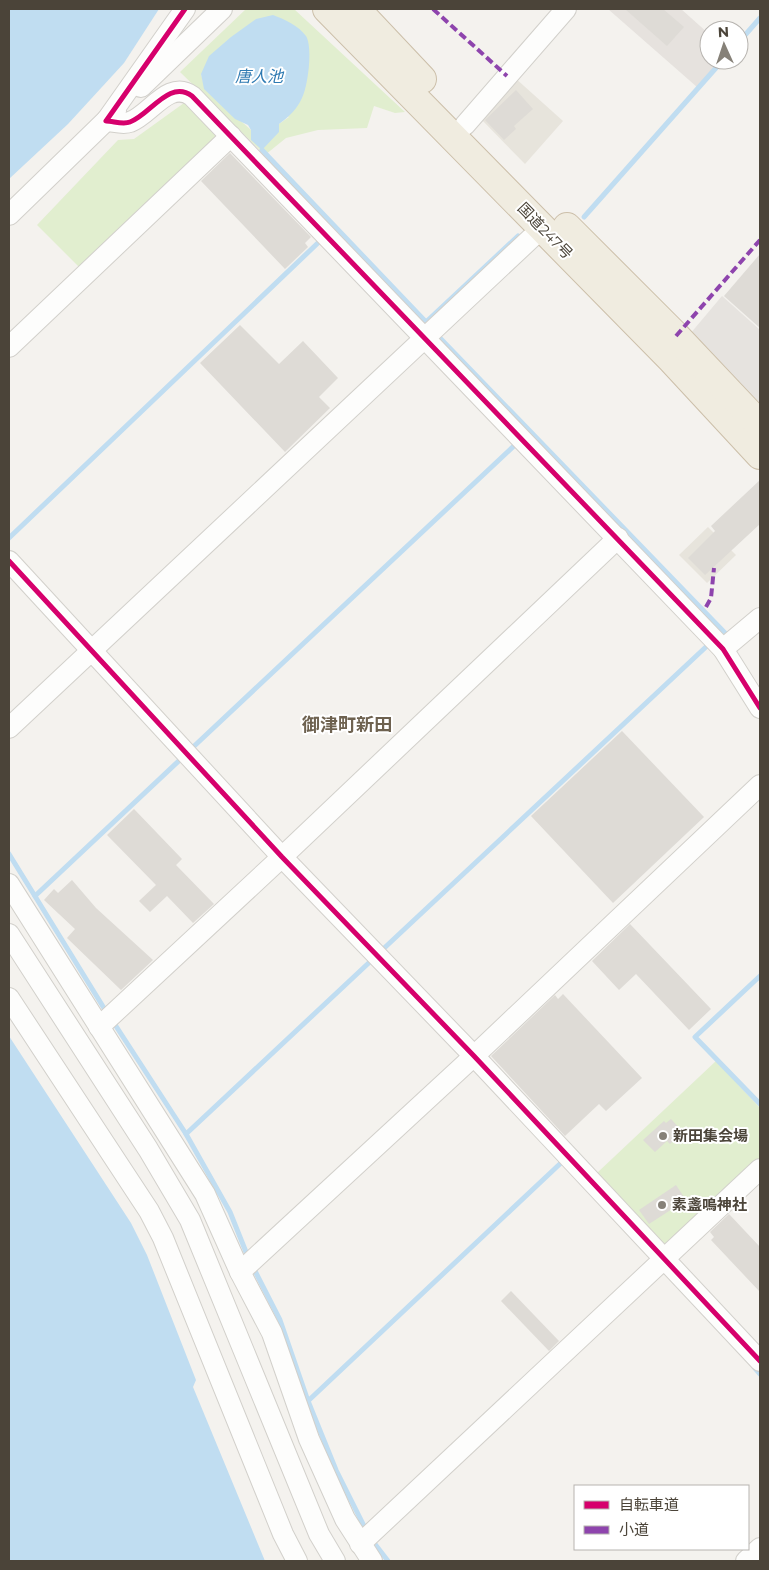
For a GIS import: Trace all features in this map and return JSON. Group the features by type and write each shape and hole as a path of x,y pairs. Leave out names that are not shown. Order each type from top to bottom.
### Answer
{"highway":[{"name":"国道247号","path":"327,9 542,228 760,455"},
{"name":"国道247号","path":"356,9 465,125 676,336 760,425"}],"street":[{"path":"106,120 185,9"},
{"path":"9,215 222,9"},
{"path":"465,125 566,9"},
{"path":"106,120 131,122 174,91 180,91 192,96 723,649 760,708"},
{"path":"9,348 231,136"},
{"path":"9,728 94,651 542,228"},
{"path":"99,1027 282,857 618,538"},
{"path":"9,560 282,857 474,1056 760,1361"},
{"path":"723,649 760,618"},
{"path":"240,1272 474,1056 760,785"},
{"path":"9,884 205,1194 240,1272 272,1333 309,1439 345,1519 372,1561"},
{"path":"9,934 148,1149 190,1220 308,1508 335,1561"},
{"path":"9,998 149,1212 163,1238 283,1534 296,1561"},
{"path":"360,1544 760,1169"},
{"path":"746,1561 760,1548"}],"shaded area":[{"path":"608,9 681,9 699,25 699,70 712,70 697,87"},
{"path":"514,77 563,121 525,164 479,117"},
{"path":"722,296 760,330 760,406 690,334"},
{"path":"708,527 736,555 707,583 679,555"}],"green space":[{"path":"246,9 294,9 405,112 395,113 374,106 367,128 318,130 286,138 265,155 180,72","holes":["201,74 289,117 279,124 251,130 205,89"]},
{"path":"184,103 188,104 218,137 82,270 37,225 118,140 134,139"},
{"path":"716,1061 760,1108 760,1163 669,1249 597,1173"}],"water":[{"path":"9,9 159,9 124,63 68,124 9,179"},
{"name":"唐人池","path":"273,15 295,26 306,36 309,49 309,67 306,85 300,102 286,119 279,124 279,132 262,150 251,140 251,130 248,125 235,119 204,89 201,74 209,56 231,37 256,19"},
{"path":"9,1036 131,1223 147,1255 196,1380 193,1387 265,1561 9,1561"}],"building":[{"path":"625,9 663,9 684,27 667,46"},
{"path":"516,90 533,109 514,126 516,129 504,140 485,120"},
{"path":"230,153 311,237 305,243 308,247 285,269 201,181"},
{"path":"760,254 760,328 724,296"},
{"path":"240,325 279,364 303,341 338,378 319,397 330,408 285,452 200,363"},
{"path":"760,480 760,524 705,575 688,558 715,531 711,526"},
{"path":"622,731 704,817 613,903 531,816"},
{"path":"134,809 182,859 176,865 214,904 193,923 167,896 150,912 139,901 156,885 107,835"},
{"path":"72,880 96,908 153,960 121,990 67,938 75,929 44,900 54,889 58,893"},
{"path":"630,924 711,1009 689,1030 636,974 619,990 592,961"},
{"path":"563,994 642,1078 606,1111 599,1104 565,1136 491,1056 555,995 558,999"},
{"name":"新田集会場","path":"671,1119 683,1132 670,1144 667,1141 655,1152 643,1140 664,1121 666,1123"},
{"path":"676,1185 686,1200 649,1224 639,1210"},
{"path":"729,1214 760,1247 760,1292 711,1240 714,1237 710,1232"},
{"path":"511,1291 559,1341 549,1351 501,1301"}],"waterway":[{"path":"749,31 760,18"},
{"path":"584,217 714,70"},
{"path":"262,150 426,322 518,236"},
{"path":"9,538 321,240"},
{"path":"439,337 726,634"},
{"path":"190,750 516,444"},
{"path":"380,952 708,645"},
{"path":"35,896 184,756"},
{"path":"9,854 107,1013"},
{"path":"186,1134 374,958"},
{"path":"760,976 695,1037 760,1104"},
{"path":"112,1020 186,1134 230,1212 248,1257"},
{"path":"308,1401 563,1161"},
{"path":"253,1267 280,1320 308,1401 336,1470 367,1532"},
{"path":"754,1367 760,1374"},
{"path":"371,1539 388,1561"}],"marked path":[{"path":"433,9 507,76"},
{"path":"676,336 760,240"},
{"path":"706,607 711,598 714,568"}],"cycle path":[{"path":"185,9 106,121 130,122 160,100 175,92 184,92 192,96 723,649 760,708"},
{"path":"9,561 282,857 474,1056 760,1361"}],"place":[{"name":"新田集会場","path":"663,1136"},
{"name":"素盞嗚神社","path":"662,1205"}],"district":[{"name":"御津町新田","path":"347,725"}]}
